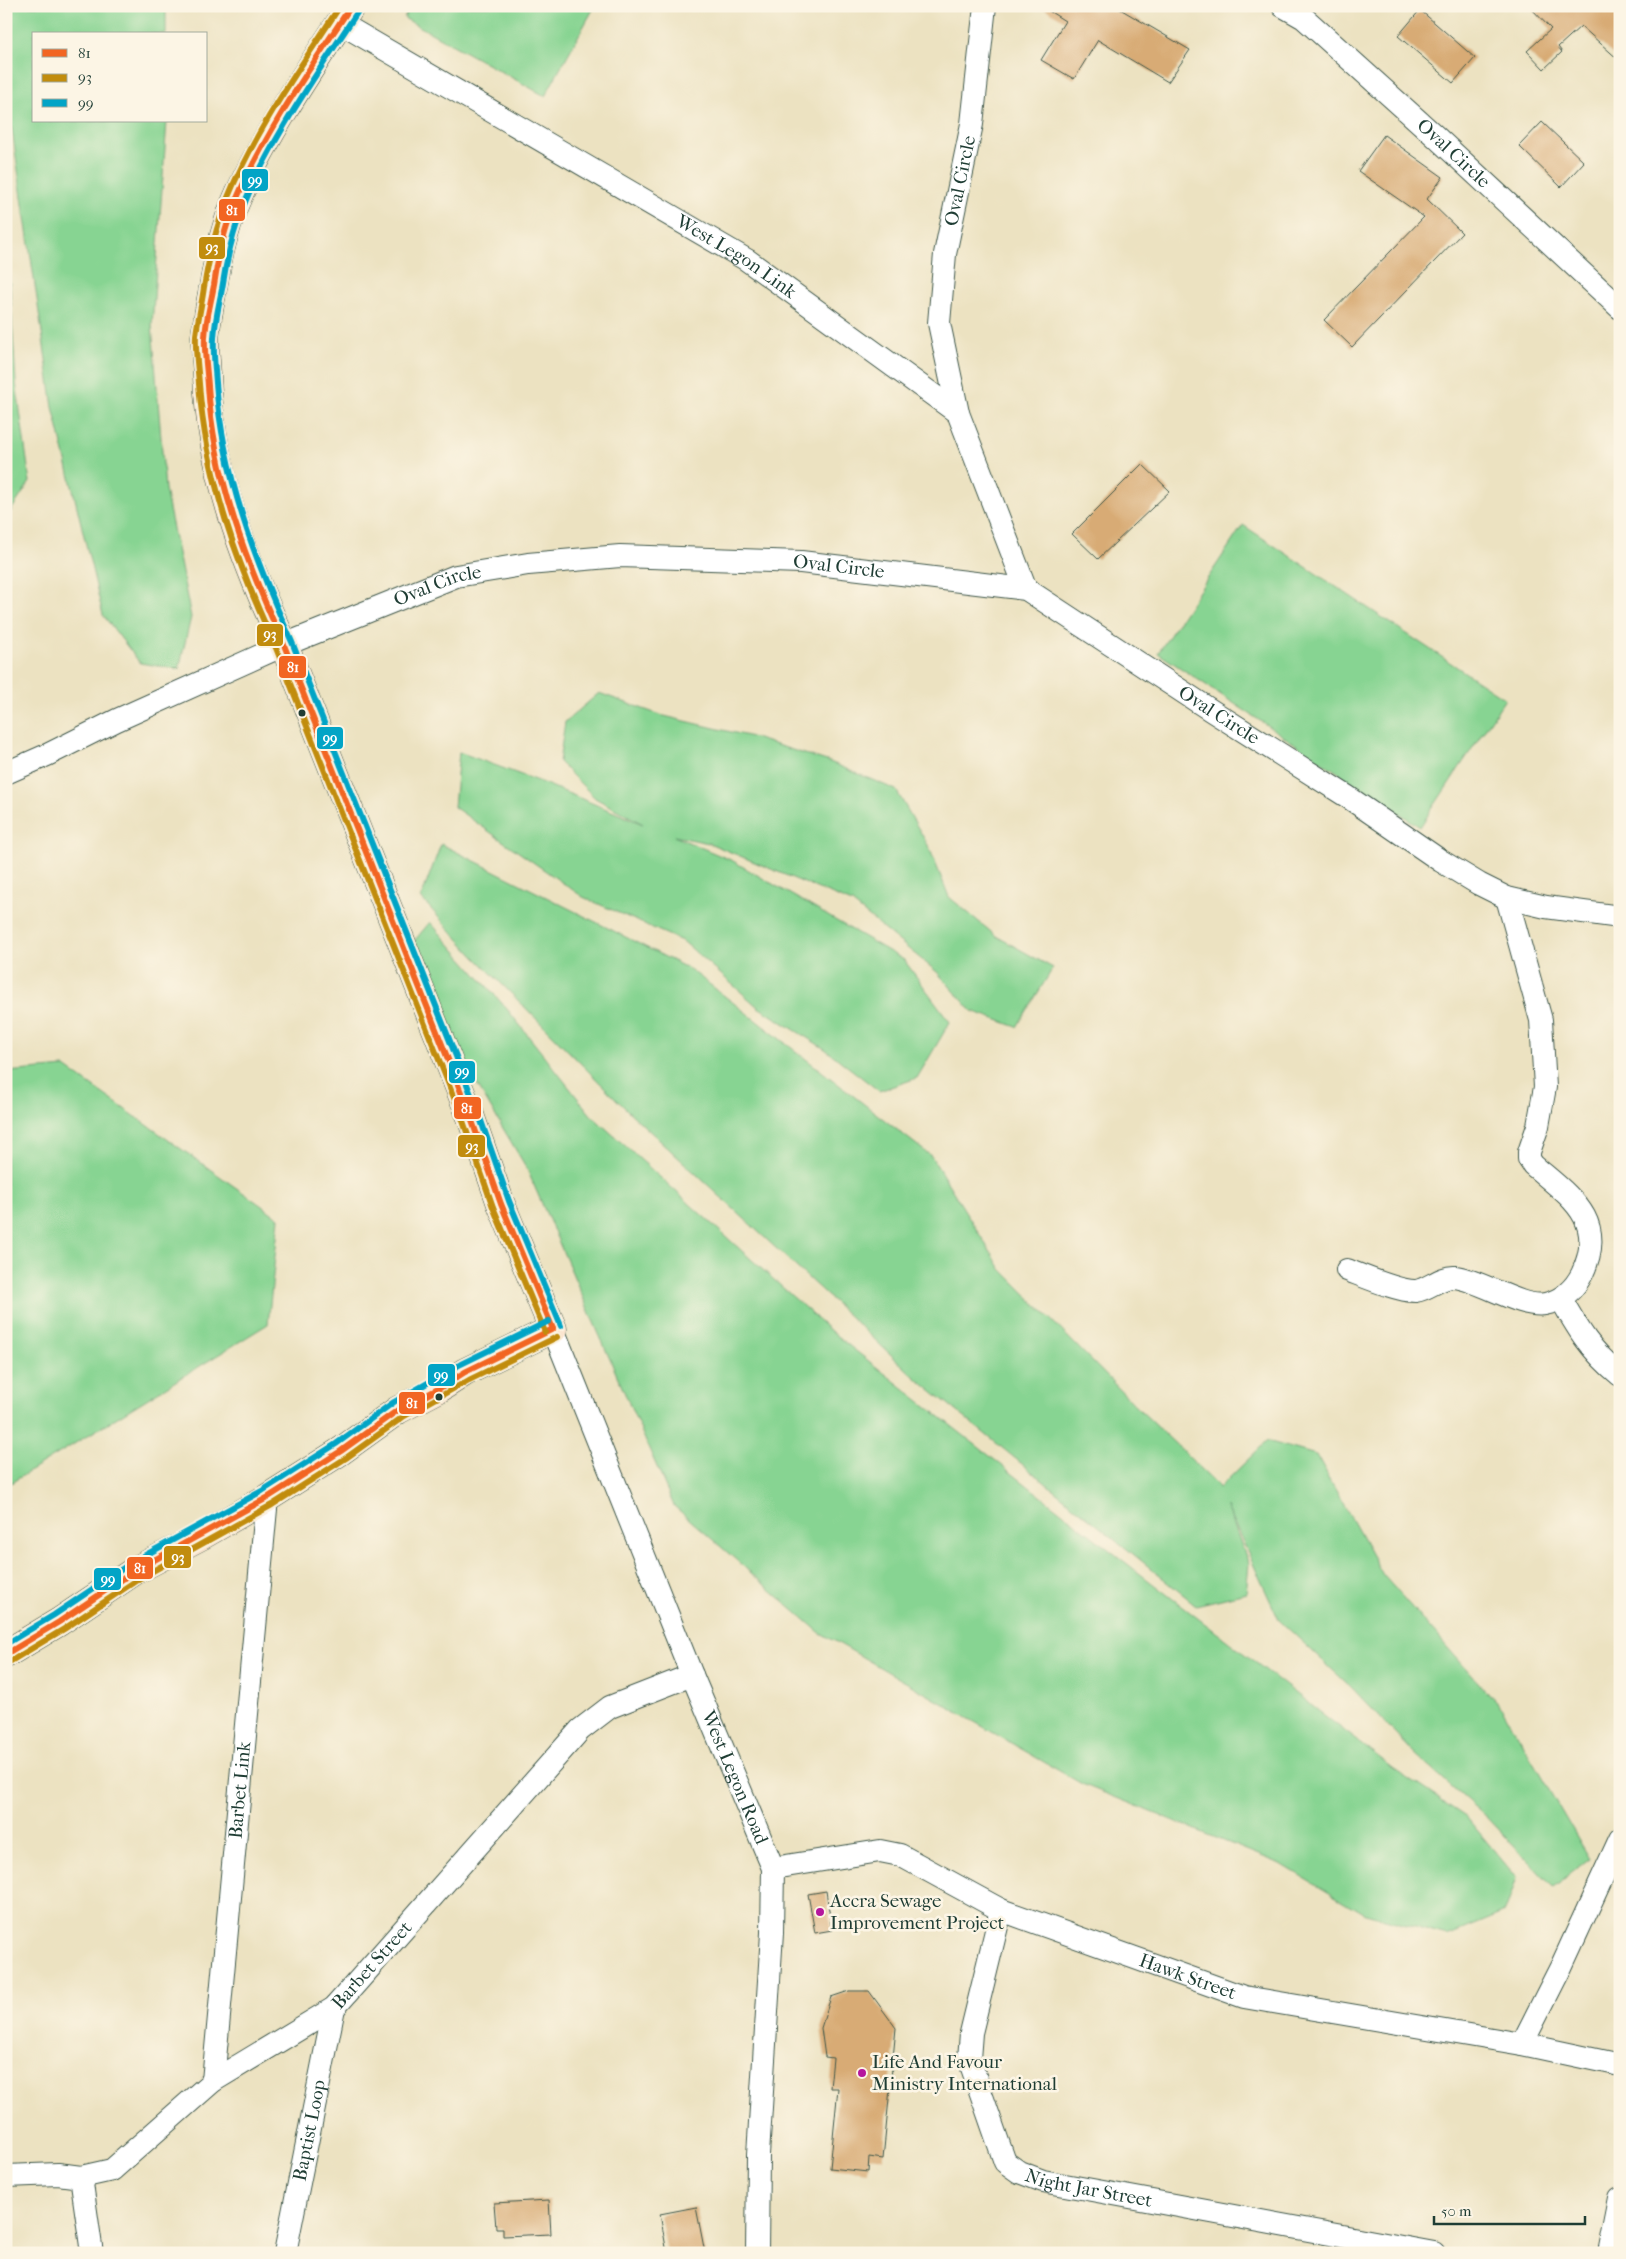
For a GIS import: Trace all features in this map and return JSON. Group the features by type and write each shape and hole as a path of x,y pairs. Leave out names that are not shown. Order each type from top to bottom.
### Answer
{"main road":[{"path":"6,1654 59,1622 136,1570 201,1536 267,1498 341,1451 398,1410 440,1388 465,1372 553,1329 501,1204 470,1115 284,645 263,600 244,548 215,455 207,390 205,338 216,266 225,231 238,195 286,106 346,14"}],"street":[{"name":"Oval Circle","path":"958,413 939,323 945,254 972,124 986,6"},
{"name":"Oval Circle","path":"1283,6 1309,12 1435,136 1620,308"},
{"name":"West Legon Link","path":"346,14 747,260 958,413"},
{"path":"958,413 1026,589"},
{"name":"Oval Circle","path":"6,773 48,755 117,720 284,645 456,576 528,564 620,556 801,562 1026,589 1479,884 1508,898 1546,907 1620,917"},
{"path":"1346,1270 1406,1290 1418,1290 1452,1277 1463,1278 1527,1302 1544,1305 1561,1299 1578,1282 1586,1265 1591,1250 1592,1234 1587,1220 1575,1202 1533,1165 1530,1159 1529,1152 1538,1126 1545,1087 1541,1020 1508,898"},
{"path":"1561,1299 1585,1341 1602,1361 1620,1375"},
{"name":"West Legon Road","path":"553,1329 692,1675 773,1868 772,1933 758,2155 757,2253"},
{"name":"Barbet Link","path":"213,2081 267,1498"},
{"name":"Barbet Street","path":"6,2176 58,2174 81,2177 112,2170 213,2081 334,2008 580,1730 610,1707 692,1675"},
{"path":"1522,2044 1561,1967 1620,1838"},
{"name":"Hawk Street","path":"773,1868 880,1850 900,1854 1001,1910 1244,1997 1522,2044 1620,2065"},
{"name":"Night Jar Street","path":"1001,1910 971,2033 970,2059 1005,2162 1019,2172 1043,2180 1434,2253"},
{"name":"Baptist Loop","path":"285,2253 334,2008"},
{"path":"81,2177 92,2253"},
{"path":"1609,2253 1620,2198"}],"green space":[{"path":"6,6 166,6 166,32 32,32 32,122 167,122 152,325 165,489 191,617 179,669 140,663 103,615 53,407 6,89"},
{"path":"411,6 595,6 545,96 404,18"},
{"path":"6,225 16,382 30,482 6,518"},
{"path":"1243,525 1505,699 1420,827 1158,653"},
{"path":"599,693 660,715 748,736 830,762 896,790 929,847 949,897 996,936 1053,968 1017,1027 972,1011 937,972 852,903 709,843 674,836 733,861 904,960 950,1022 917,1078 879,1091 825,1049 758,1007 684,942 583,897 454,807 459,752 543,783 643,824 595,798 559,762 565,722"},
{"path":"441,844 691,970 931,1156 1001,1269 1219,1488 1267,1441 1316,1455 1383,1575 1502,1709 1590,1859 1553,1887 1486,1817 1414,1753 1353,1689 1279,1620 1227,1507 1249,1564 1246,1593 1196,1605 916,1378 627,1110 473,955 421,898"},
{"path":"430,922 507,1009 591,1115 833,1333 1139,1573 1393,1768 1467,1818 1517,1878 1505,1912 1447,1936 1363,1913 1281,1864 1082,1784 819,1632 674,1506 526,1167 460,1056 409,947"},
{"path":"65,1067 279,1218 268,1324 6,1486 6,1072"}],"building":[{"path":"1041,6 1115,6 1190,50 1168,82 1098,40 1074,79 1041,60 1065,21"},
{"path":"1529,6 1620,6 1620,61 1581,26 1558,47 1562,52 1544,69 1527,51 1551,29"},
{"path":"1420,10 1475,58 1453,83 1398,36"},
{"path":"1542,122 1584,162 1561,187 1519,146"},
{"path":"1384,135 1443,177 1427,199 1462,233 1352,347 1324,320 1424,217 1358,171"},
{"path":"1142,464 1170,491 1098,559 1072,534"},
{"name":"Accra Sewage Improvement Project","path":"826,1891 832,1930 815,1933 808,1894"},
{"name":"Life And Favour Ministry International","path":"849,1991 869,1991 896,2028 883,2159 869,2157 868,2172 830,2168 838,2088 830,2088 833,2058 825,2057 821,2028 831,1997"},
{"path":"549,2200 551,2234 503,2236 503,2228 496,2228 494,2203"},
{"path":"696,2207 705,2253 667,2253 660,2214"}],"transit line":[{"name":"93","path":"340,6 293,77 264,126 237,176 222,213 210,255 196,335 196,353 208,453 216,487 248,585 276,648 462,1118 493,1207 545,1332"},
{"name":"81","path":"351,6 303,78 273,128 230,214 219,254 207,317 205,355 211,420 225,486 245,551 470,1115 501,1204 553,1329"},
{"name":"99","path":"358,11 281,132 254,183 238,219 227,259 217,313 214,344 216,383 225,450 242,516 265,579 292,642 478,1112 509,1201 561,1326"},
{"name":"99","path":"6,1644 54,1615 131,1563 262,1491 336,1444 394,1402 461,1364 549,1321"},
{"name":"81","path":"6,1654 59,1622 136,1570 267,1498 341,1451 398,1410 440,1388 465,1372 553,1329"},
{"name":"93","path":"11,1661 64,1629 140,1578 272,1505 346,1458 403,1417 469,1380 557,1337"}],"place":[{"name":"Accra Sewage Improvement Project","path":"820,1912"},
{"name":"Life And Favour Ministry International","path":"862,2073"}]}
